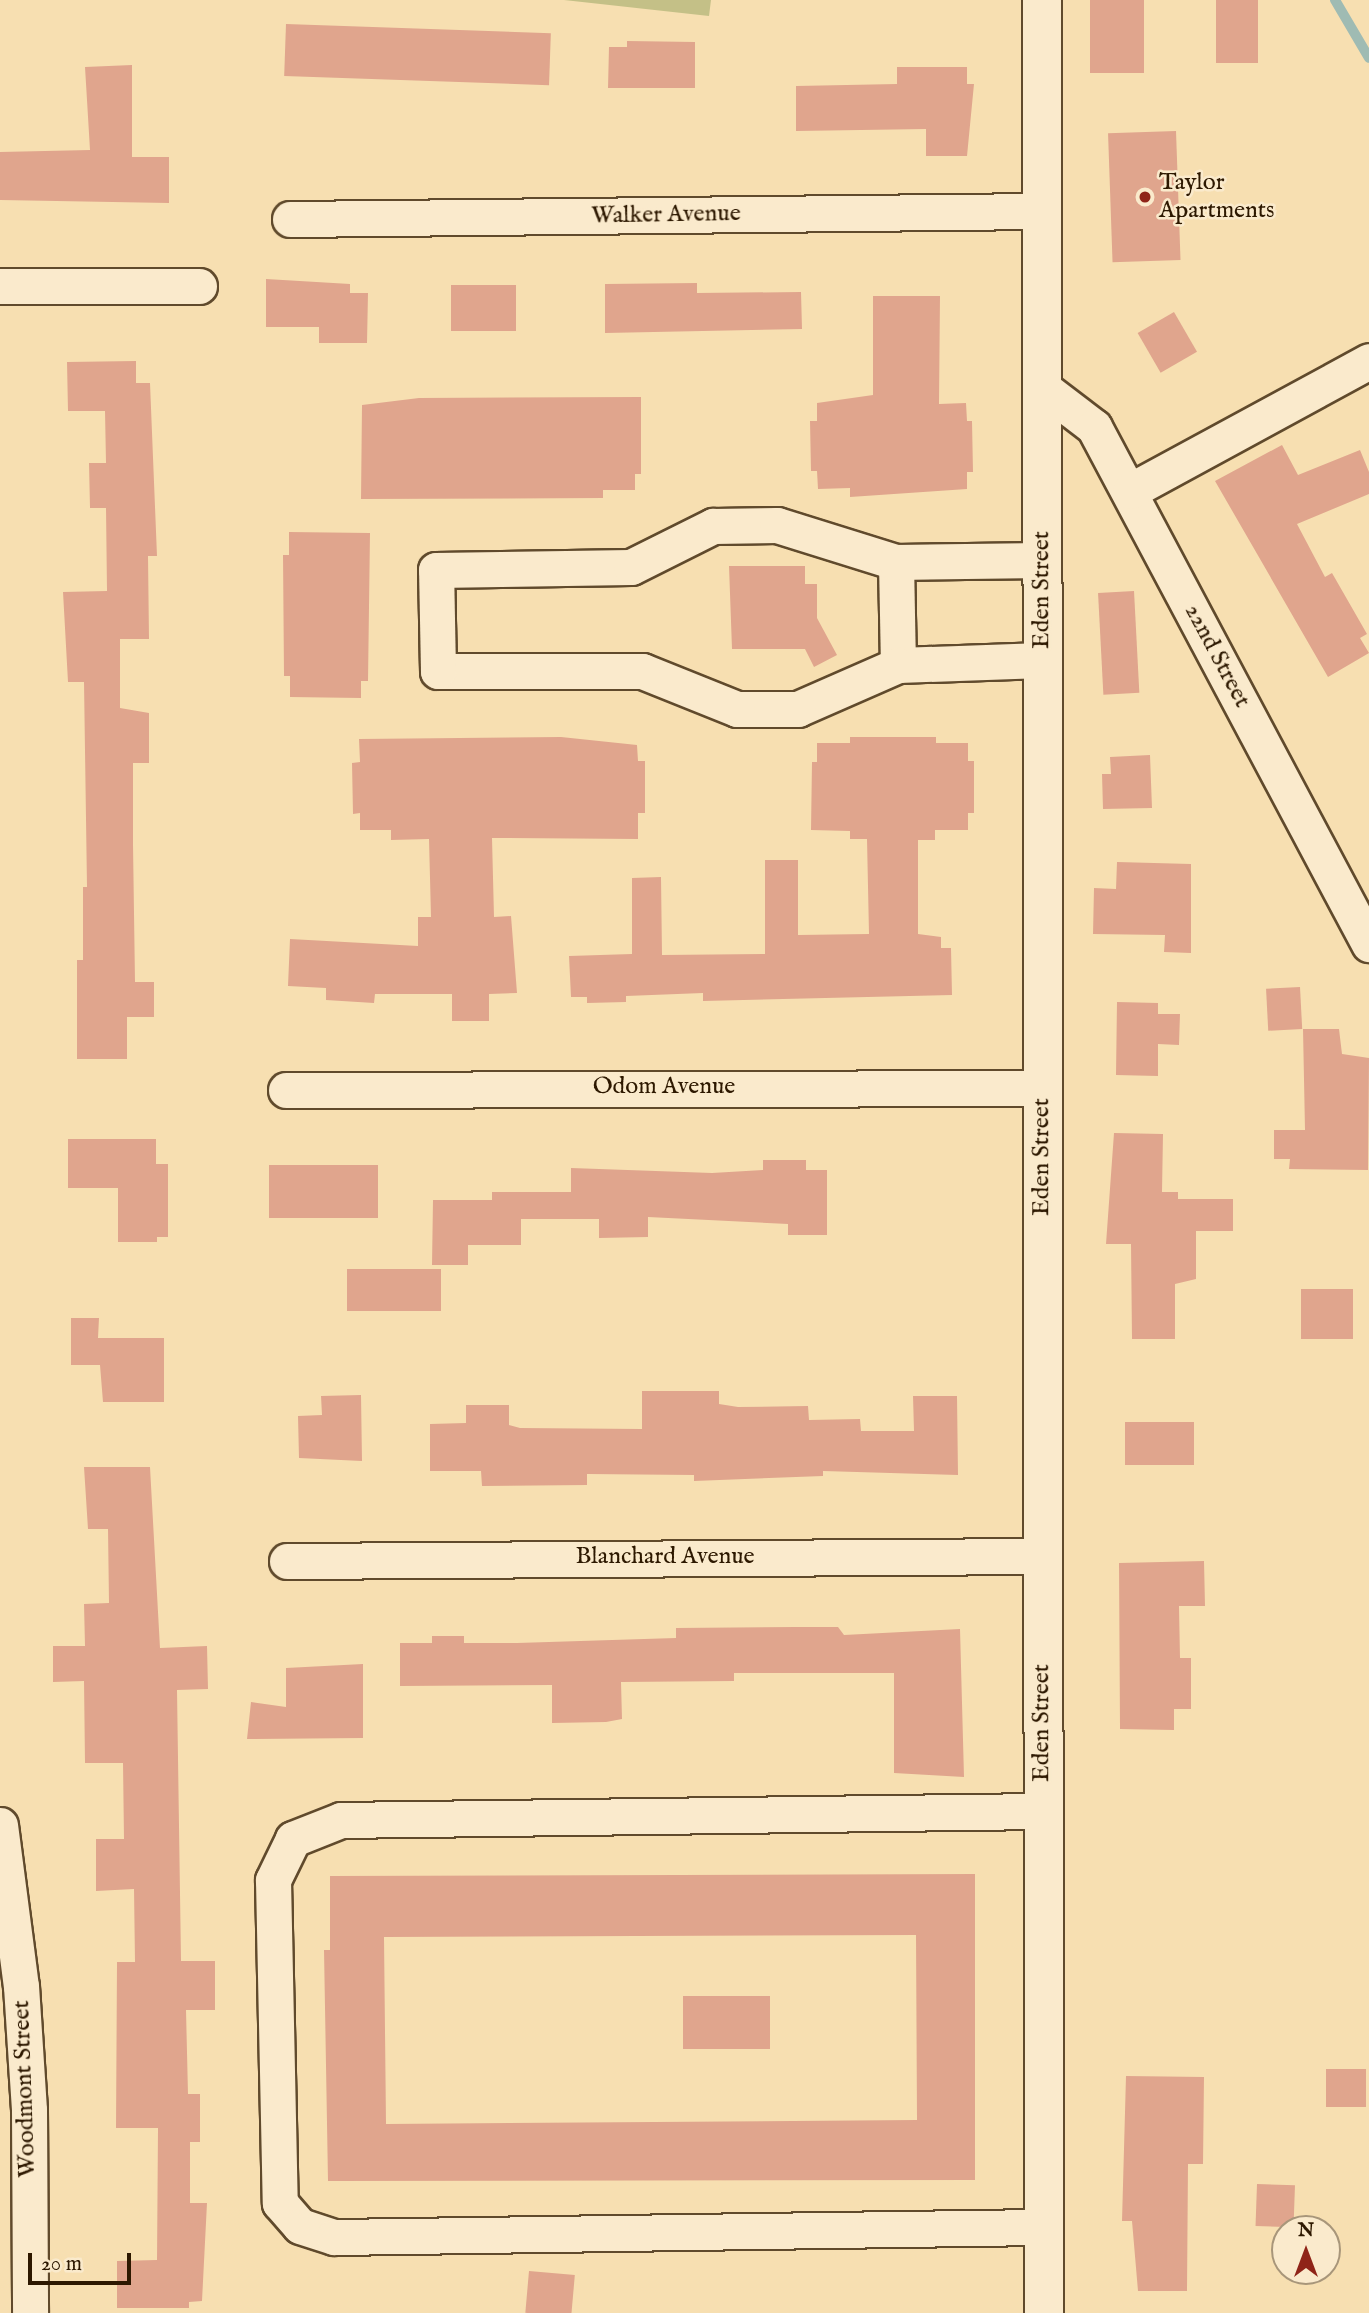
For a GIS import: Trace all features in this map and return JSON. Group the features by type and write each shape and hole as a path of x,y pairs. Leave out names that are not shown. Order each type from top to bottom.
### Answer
{"street":[{"name":"Eden Street","path":"1042,0 1044,2313"},
{"name":"Walker Avenue","path":"290,219 1042,211"},
{"path":"0,286 199,286"},
{"path":"1130,491 1369,361"},
{"name":"22nd Street","path":"1042,388 1084,415 1130,491 1369,944"},
{"path":"1042,560 897,562 776,526 713,526 631,567 436,570 438,671 642,671 737,709 798,709 898,665 1042,660"},
{"path":"897,562 898,665"},
{"name":"Odom Avenue","path":"286,1090 1042,1088"},
{"name":"Blanchard Avenue","path":"287,1561 1042,1556"},
{"path":"1042,1811 341,1820 293,1839 273,1880 280,2203 300,2226 334,2237 1044,2227"},
{"name":"Woodmont Street","path":"0,1825 4,1915 21,1986 29,2110 30,2313"}],"shaded area":[{"path":"564,0 711,0 709,16"}],"building":[{"path":"1090,0 1144,0 1144,73 1090,73"},
{"path":"1216,0 1258,0 1258,63 1216,63"},
{"path":"286,24 551,33 549,85 284,76"},
{"path":"627,41 695,42 695,88 608,88 609,47 627,47"},
{"path":"132,65 132,157 169,157 169,203 0,200 0,152 90,150 85,67"},
{"path":"897,67 967,67 967,84 974,84 967,156 926,156 926,129 796,131 796,86 897,84"},
{"name":"Taylor Apartments","path":"1176,131 1181,260 1113,262 1108,133"},
{"path":"266,279 350,284 350,293 368,293 367,343 319,343 319,327 266,327"},
{"path":"697,283 697,293 801,292 802,329 605,333 605,284"},
{"path":"451,285 516,285 516,331 451,331"},
{"path":"873,296 940,296 939,404 966,403 967,421 972,421 973,472 967,472 967,489 850,497 850,488 818,489 817,471 811,471 810,421 817,421 817,403 873,395"},
{"path":"1174,312 1197,352 1161,373 1138,333"},
{"path":"136,361 136,383 150,383 157,556 148,556 149,639 120,639 120,708 149,713 149,763 133,763 135,982 154,982 154,1017 127,1017 127,1059 77,1059 77,960 83,960 83,887 87,887 84,682 68,682 63,592 107,591 106,508 90,508 89,463 106,463 105,411 68,411 67,362"},
{"path":"641,397 641,474 635,474 635,490 603,490 603,498 361,499 362,405 419,398"},
{"path":"1282,445 1298,475 1360,450 1369,472 1369,494 1297,524 1325,577 1332,573 1367,634 1360,638 1369,653 1328,677 1215,481"},
{"path":"289,532 370,533 368,681 361,681 361,698 290,697 290,676 284,676 283,555 289,555"},
{"path":"729,566 805,566 805,584 817,584 817,618 837,655 814,667 805,649 732,649"},
{"path":"1134,591 1139,693 1103,695 1098,593"},
{"path":"561,737 637,745 638,761 645,761 645,813 638,813 638,839 492,838 494,917 511,916 517,993 489,994 489,1021 452,1021 452,994 375,994 374,1003 326,1000 326,988 288,986 290,939 418,946 418,917 431,917 429,839 391,840 391,830 360,830 360,813 353,814 352,763 360,762 359,739"},
{"path":"850,737 936,737 936,743 968,743 968,761 974,761 974,813 968,813 968,830 935,830 935,840 918,840 918,934 941,937 941,948 951,948 952,995 703,1001 703,993 626,996 626,1002 587,1003 587,997 571,997 569,956 632,954 632,878 661,877 662,955 765,954 765,860 798,860 798,935 869,934 867,839 850,839 850,831 811,830 812,762 817,762 817,743 850,743"},
{"path":"1150,755 1152,808 1103,809 1102,774 1111,774 1110,757"},
{"path":"1117,862 1191,864 1191,953 1164,952 1165,935 1093,934 1094,888 1116,889"},
{"path":"1300,987 1302,1029 1268,1031 1266,989"},
{"path":"1117,1002 1158,1003 1158,1014 1180,1014 1179,1045 1158,1044 1158,1076 1116,1075"},
{"path":"1303,1029 1339,1029 1342,1054 1369,1058 1368,1170 1289,1169 1290,1159 1274,1159 1274,1130 1305,1130"},
{"path":"1114,1133 1163,1134 1162,1192 1178,1192 1178,1199 1233,1199 1233,1231 1196,1231 1196,1279 1175,1284 1175,1339 1132,1339 1131,1244 1106,1244"},
{"path":"68,1139 156,1139 156,1164 168,1164 168,1237 157,1237 157,1242 118,1242 118,1188 68,1188"},
{"path":"763,1160 806,1160 806,1170 827,1170 827,1235 788,1235 788,1224 648,1217 648,1237 599,1238 599,1219 521,1219 521,1245 468,1245 468,1265 432,1265 433,1200 492,1200 492,1192 571,1192 571,1168 712,1173 763,1170"},
{"path":"269,1165 378,1165 378,1218 269,1218"},
{"path":"347,1269 441,1269 441,1311 347,1311"},
{"path":"1301,1289 1353,1289 1353,1339 1301,1339"},
{"path":"71,1318 99,1318 98,1338 164,1338 164,1402 103,1402 100,1365 71,1365"},
{"path":"642,1391 719,1391 719,1404 738,1407 808,1406 809,1420 860,1419 861,1431 914,1431 913,1396 957,1396 958,1475 823,1471 823,1476 694,1481 694,1475 587,1474 587,1485 482,1486 481,1471 430,1471 430,1424 466,1423 466,1405 509,1405 509,1425 520,1428 642,1429"},
{"path":"361,1395 362,1461 299,1458 298,1416 322,1415 321,1396"},
{"path":"1125,1422 1194,1422 1194,1465 1125,1465"},
{"path":"84,1467 150,1467 160,1648 207,1646 208,1689 177,1690 181,1961 215,1961 215,2010 186,2010 188,2094 200,2094 200,2142 190,2142 190,2203 207,2203 202,2301 189,2302 189,2308 117,2308 117,2261 157,2260 158,2128 116,2128 117,1962 135,1962 134,1889 96,1891 96,1839 124,1839 123,1763 85,1763 84,1681 53,1682 53,1646 85,1646 84,1604 109,1603 108,1529 88,1529"},
{"path":"1204,1561 1205,1606 1179,1606 1180,1658 1191,1658 1191,1709 1174,1709 1174,1730 1120,1729 1119,1563"},
{"path":"838,1627 844,1635 960,1629 964,1777 894,1773 894,1673 734,1673 734,1681 621,1682 622,1719 606,1722 552,1723 552,1685 400,1686 400,1643 432,1643 432,1636 464,1636 464,1643 517,1643 676,1638 676,1628"},
{"path":"363,1664 363,1738 247,1739 251,1702 286,1707 286,1668"},
{"path":"975,1874 975,2180 328,2181 324,1950 330,1950 330,1876","holes":["916,1935 917,2120 386,2124 384,1937"]},
{"path":"683,1996 770,1996 770,2049 683,2049"},
{"path":"1326,2069 1366,2069 1366,2107 1326,2107"},
{"path":"1126,2076 1204,2077 1203,2164 1188,2164 1187,2291 1138,2291 1132,2221 1122,2221"},
{"path":"1257,2184 1295,2185 1294,2215 1271,2215 1271,2227 1256,2226"},
{"path":"529,2271 575,2275 572,2313 525,2313"}],"waterway":[{"path":"1335,0 1369,58"}],"place":[{"name":"Taylor Apartments","path":"1145,197"}]}
